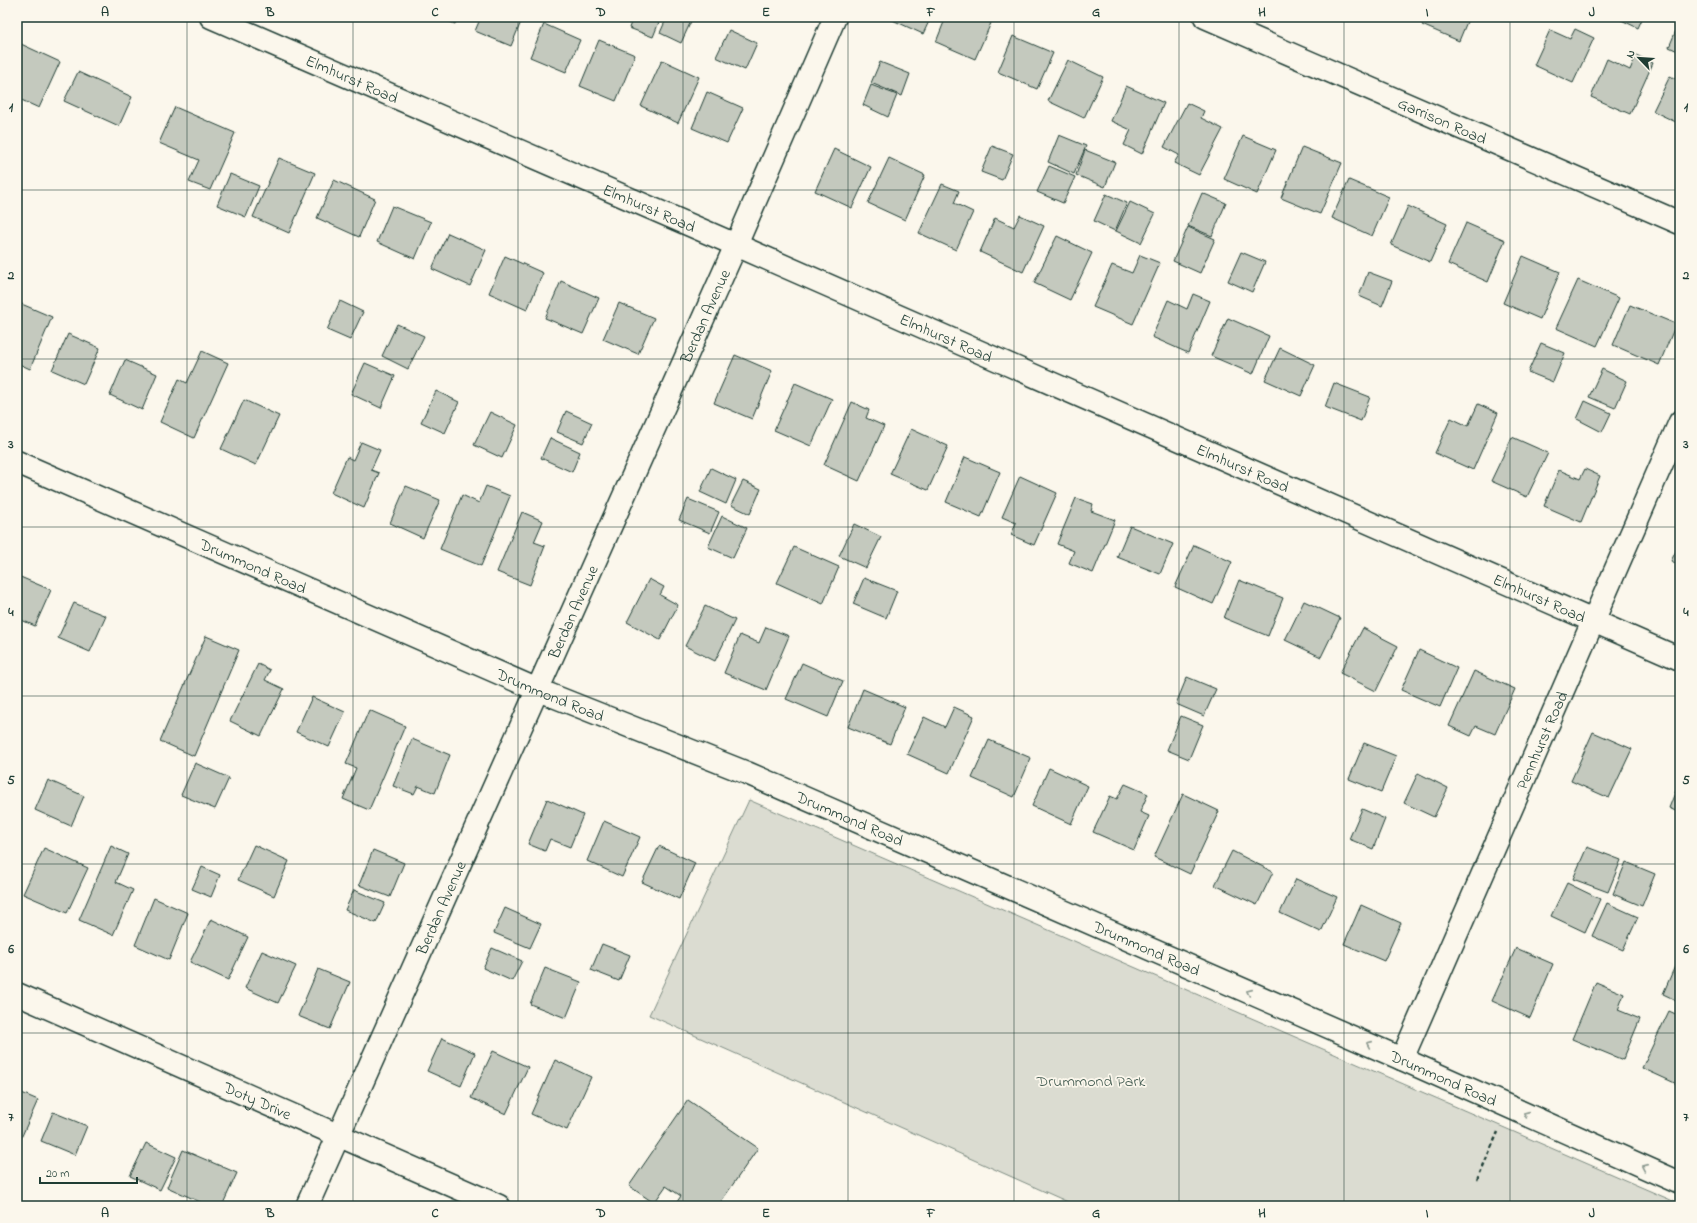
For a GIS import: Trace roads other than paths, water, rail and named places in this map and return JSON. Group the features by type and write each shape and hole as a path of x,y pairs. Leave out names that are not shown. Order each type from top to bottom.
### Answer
{"street":[{"name":"Elmhurst Road","path":"211,17 736,245 1680,659"},
{"name":"Berdan Avenue","path":"307,1206 736,245 835,17"},
{"name":"Garrison Road","path":"1205,17 1680,223"},
{"name":"Pennhurst Road","path":"1402,1059 1680,422"},
{"name":"Drummond Road","path":"17,462 538,690 746,773 1402,1059 1680,1183"},
{"name":"Doty Drive","path":"17,994 499,1206"}],"park label":[{"name":"Drummond Park","path":"1091,1080"}]}
